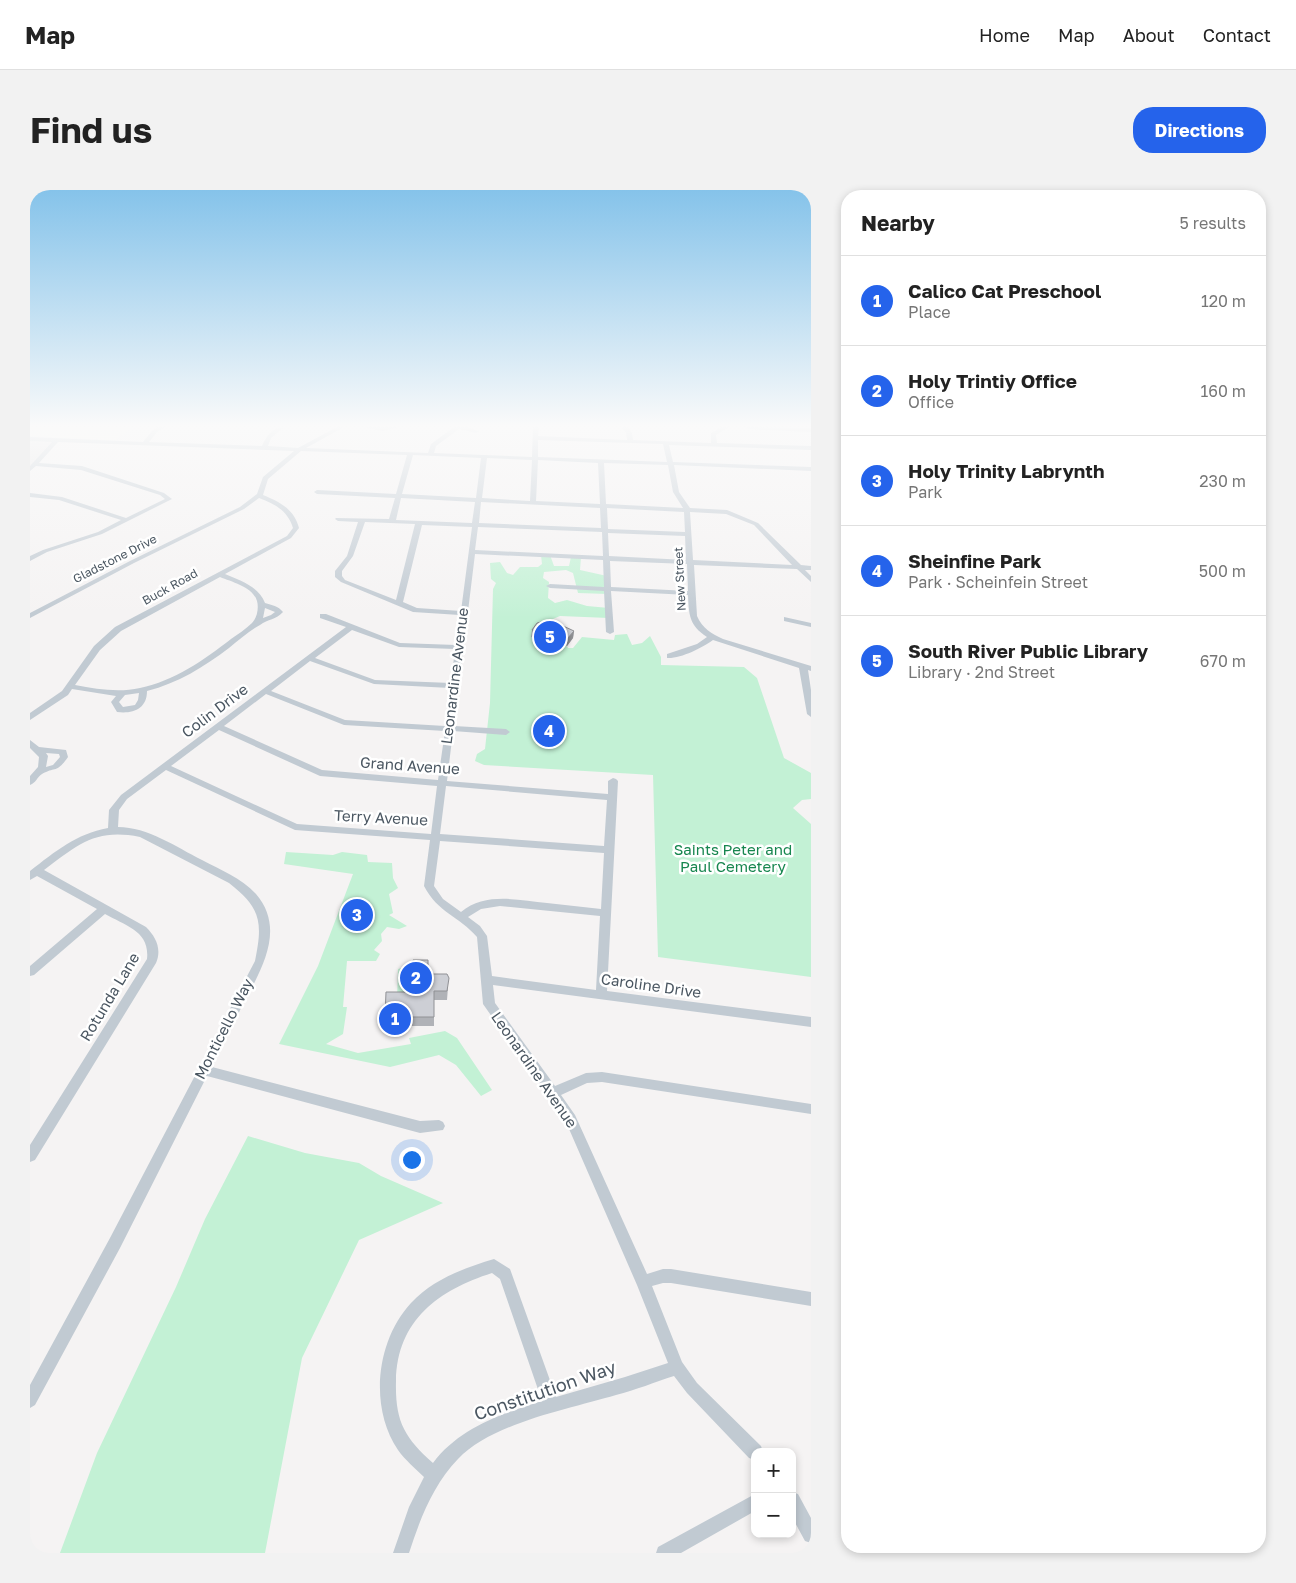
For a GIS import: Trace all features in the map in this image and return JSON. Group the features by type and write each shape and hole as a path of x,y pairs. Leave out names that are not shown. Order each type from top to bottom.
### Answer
{"street":[{"path":"30,559 45,551 100,534 169,499 152,491"},
{"path":"259,496 261,491"},
{"path":"392,522 400,491"},
{"name":"Leonardine Avenue","path":"479,491 429,886 438,903 462,917 482,936 489,1004 571,1119 643,1282 677,1367 692,1388 751,1448"},
{"path":"533,502 534,491"},
{"path":"602,491 610,632"},
{"name":"New Street","path":"676,491 687,510 694,620 700,628 713,637 807,668"},
{"path":"317,492 721,511 746,519 764,531 811,580"},
{"path":"30,495 60,498 127,520"},
{"name":"Buck Road","path":"30,717 60,697 97,648 118,629 218,574 283,542 293,534 296,528 294,521 285,508 280,504 259,496"},
{"name":"Gladstone Drive","path":"30,616 132,562 226,517 259,496"},
{"path":"338,519 689,534"},
{"path":"362,520 353,550 338,572 339,577 343,581 399,604 426,612 463,613"},
{"path":"399,604 419,523"},
{"path":"471,552 811,568"},
{"path":"218,574 252,588 260,596 263,605 262,615 258,622"},
{"path":"550,586 692,593"},
{"path":"70,686 103,692 122,693 143,690 174,680 258,622 279,612 274,608 263,605"},
{"path":"323,616 399,645 459,647"},
{"path":"787,619 811,625"},
{"name":"Colin Drive","path":"113,828 114,810 118,802 351,627"},
{"path":"670,656 700,646 713,637"},
{"path":"309,658 374,682 454,686"},
{"path":"807,668 811,714"},
{"path":"122,693 115,702 120,710 127,710 139,706 144,699 143,690"},
{"path":"265,691 344,722 506,732"},
{"name":"Grand Avenue","path":"217,726 320,773 612,797"},
{"path":"30,782 42,767 44,756 34,746"},
{"path":"34,746 58,750 63,752 64,757 56,767 39,772"},
{"name":"Terry Avenue","path":"164,766 294,827 609,850"},
{"path":"601,994 613,781"},
{"path":"34,874 80,839 113,828"},
{"name":"Monticello Way","path":"30,1400 34,1382 115,1243 260,961 266,938 262,911 254,899 233,880 142,834 113,828"},
{"name":"Rotunda Lane","path":"30,1156 152,960 154,947 151,938 142,930 34,874"},
{"path":"462,917 476,906 506,902 605,913"},
{"path":"30,972 104,909"},
{"name":"Caroline Drive","path":"488,980 811,1022"},
{"path":"203,1070 420,1127 439,1126"},
{"path":"553,1093 586,1078 602,1077 811,1109"},
{"path":"434,1475 404,1445 390,1415 387,1376 393,1348 404,1321 422,1300 445,1283 494,1266 505,1274 550,1406"},
{"path":"643,1282 663,1276 671,1276 811,1300"},
{"name":"Constitution Way","path":"401,1553 421,1497 434,1475 454,1451 476,1434 550,1406 609,1390 677,1367"},
{"path":"664,1553 751,1504"},
{"path":"796,1507 811,1534"}],"green space":[{"name":"Saints Peter and Paul Cemetery","path":"541,555 550,555 554,566 569,566 571,557 581,557 580,570 607,576 608,594 578,593 573,573 566,570 544,572 543,578 549,582 548,598 555,603 567,600 587,606 609,608 609,618 560,616 553,619 552,624 568,648 573,648 582,637 614,640 615,635 627,634 632,645 642,643 650,636 661,657 661,665 744,667 757,678 784,758 811,773 811,799 802,800 793,808 811,824 811,977 658,957 653,775 484,765 475,761 477,754 485,749 490,703 493,589 496,583 491,579 490,563 500,562 507,573 513,575 520,567 538,567 542,564"},
{"path":"286,852 333,855 342,852 367,855 368,862 392,863 393,878 398,888 389,894 393,913 389,915 407,926 399,929 387,927 381,934 382,941 374,950 380,954 376,961 347,961 343,1007 347,1007 343,1034 326,1044 358,1053 411,1044 409,1038 445,1031 457,1038 492,1090 481,1096 456,1065 439,1055 390,1067 279,1044 318,966 353,874 284,864"},
{"path":"413,968 413,988 411,989 411,995 397,1000 398,969"},
{"path":"248,1136 305,1153 359,1163 381,1176 443,1203 359,1240 302,1358 265,1553 60,1553 97,1453 176,1287 205,1219"}],"building":[{"path":"550,620 574,631 567,639 532,630 537,623"},
{"path":"413,960 428,960 428,974 447,974 449,978 447,991 434,991 434,1017 385,1017 386,992 411,992"}],"place":[{"name":"South River Public Library","path":"550,637"},
{"name":"Sheinfine Park","path":"549,731"},
{"name":"Holy Trinity Labrynth","path":"357,915"},
{"name":"Holy Trintiy Office","path":"416,978"},
{"name":"Calico Cat Preschool","path":"395,1019"}]}
